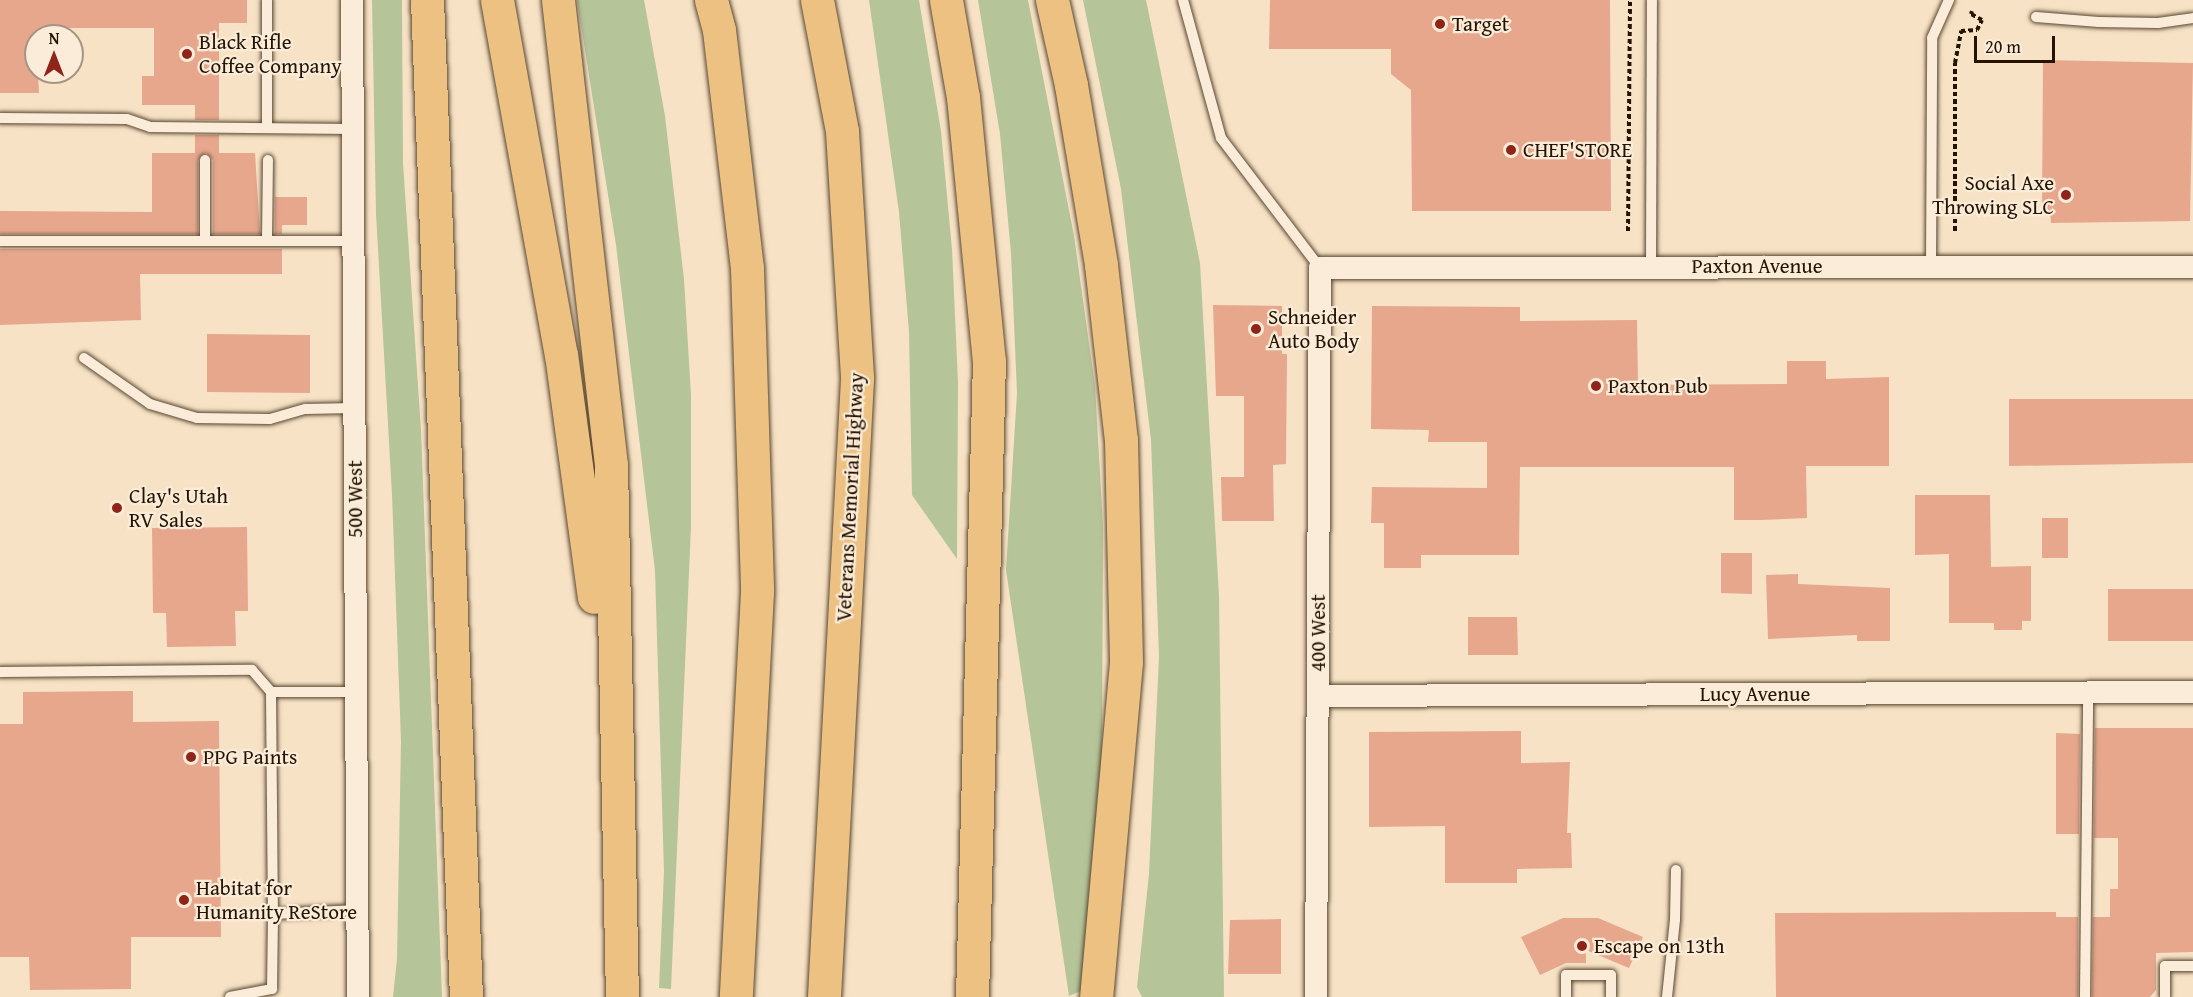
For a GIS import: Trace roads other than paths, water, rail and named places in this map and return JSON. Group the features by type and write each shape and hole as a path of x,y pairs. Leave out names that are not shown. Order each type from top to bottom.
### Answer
{"highway":[{"path":"427,0 466,997"},
{"path":"497,0 561,354 591,559 600,677 619,770"},
{"path":"558,0 611,465 622,997"},
{"path":"711,0 718,30 747,268 756,592 736,997"},
{"name":"Veterans Memorial Highway","path":"817,0 842,131 857,379 824,997"},
{"path":"946,0 963,97 989,361 972,997"},
{"path":"1052,0 1071,85 1101,265 1121,440 1126,662 1098,983"}],"street":[{"name":"500 West","path":"352,0 358,997"},
{"name":"Paxton Avenue","path":"1320,268 2193,267"},
{"name":"400 West","path":"1316,997 1320,268"},
{"name":"Lucy Avenue","path":"1318,696 2193,692"}],"lane":[{"path":"267,0 267,128"},
{"path":"1183,0 1221,138 1320,268"},
{"path":"1651,266 1652,0"},
{"path":"1931,267 1932,38 1949,0"},
{"path":"2036,17 2123,22 2193,18"},
{"path":"0,118 127,119 150,127 352,129"},
{"path":"205,160 205,240"},
{"path":"267,240 268,160"},
{"path":"0,241 353,241"},
{"path":"84,358 150,404 197,418 270,419 306,409 354,408"},
{"path":"0,672 252,669 271,692 272,989 231,997"},
{"path":"271,692 356,692"},
{"path":"2085,997 2088,692"},
{"path":"1667,997 1675,920 1676,870"},
{"path":"273,914 358,910"},
{"path":"2164,997 2165,966 2193,966"},
{"path":"1566,997 1566,975 1611,975 1611,997"}],"place":[{"name":"Target","path":"1440,24"},
{"name":"Black Rifle Coffee Company","path":"187,54"},
{"name":"CHEF'STORE","path":"1511,150"},
{"name":"Social Axe Throwing SLC","path":"2066,195"},
{"name":"Schneider Auto Body","path":"1256,329"},
{"name":"Paxton Pub","path":"1596,386"},
{"name":"Clay's Utah RV Sales","path":"117,508"},
{"name":"PPG Paints","path":"191,757"},
{"name":"Habitat for Humanity ReStore","path":"184,900"},
{"name":"Escape on 13th","path":"1582,946"}]}
